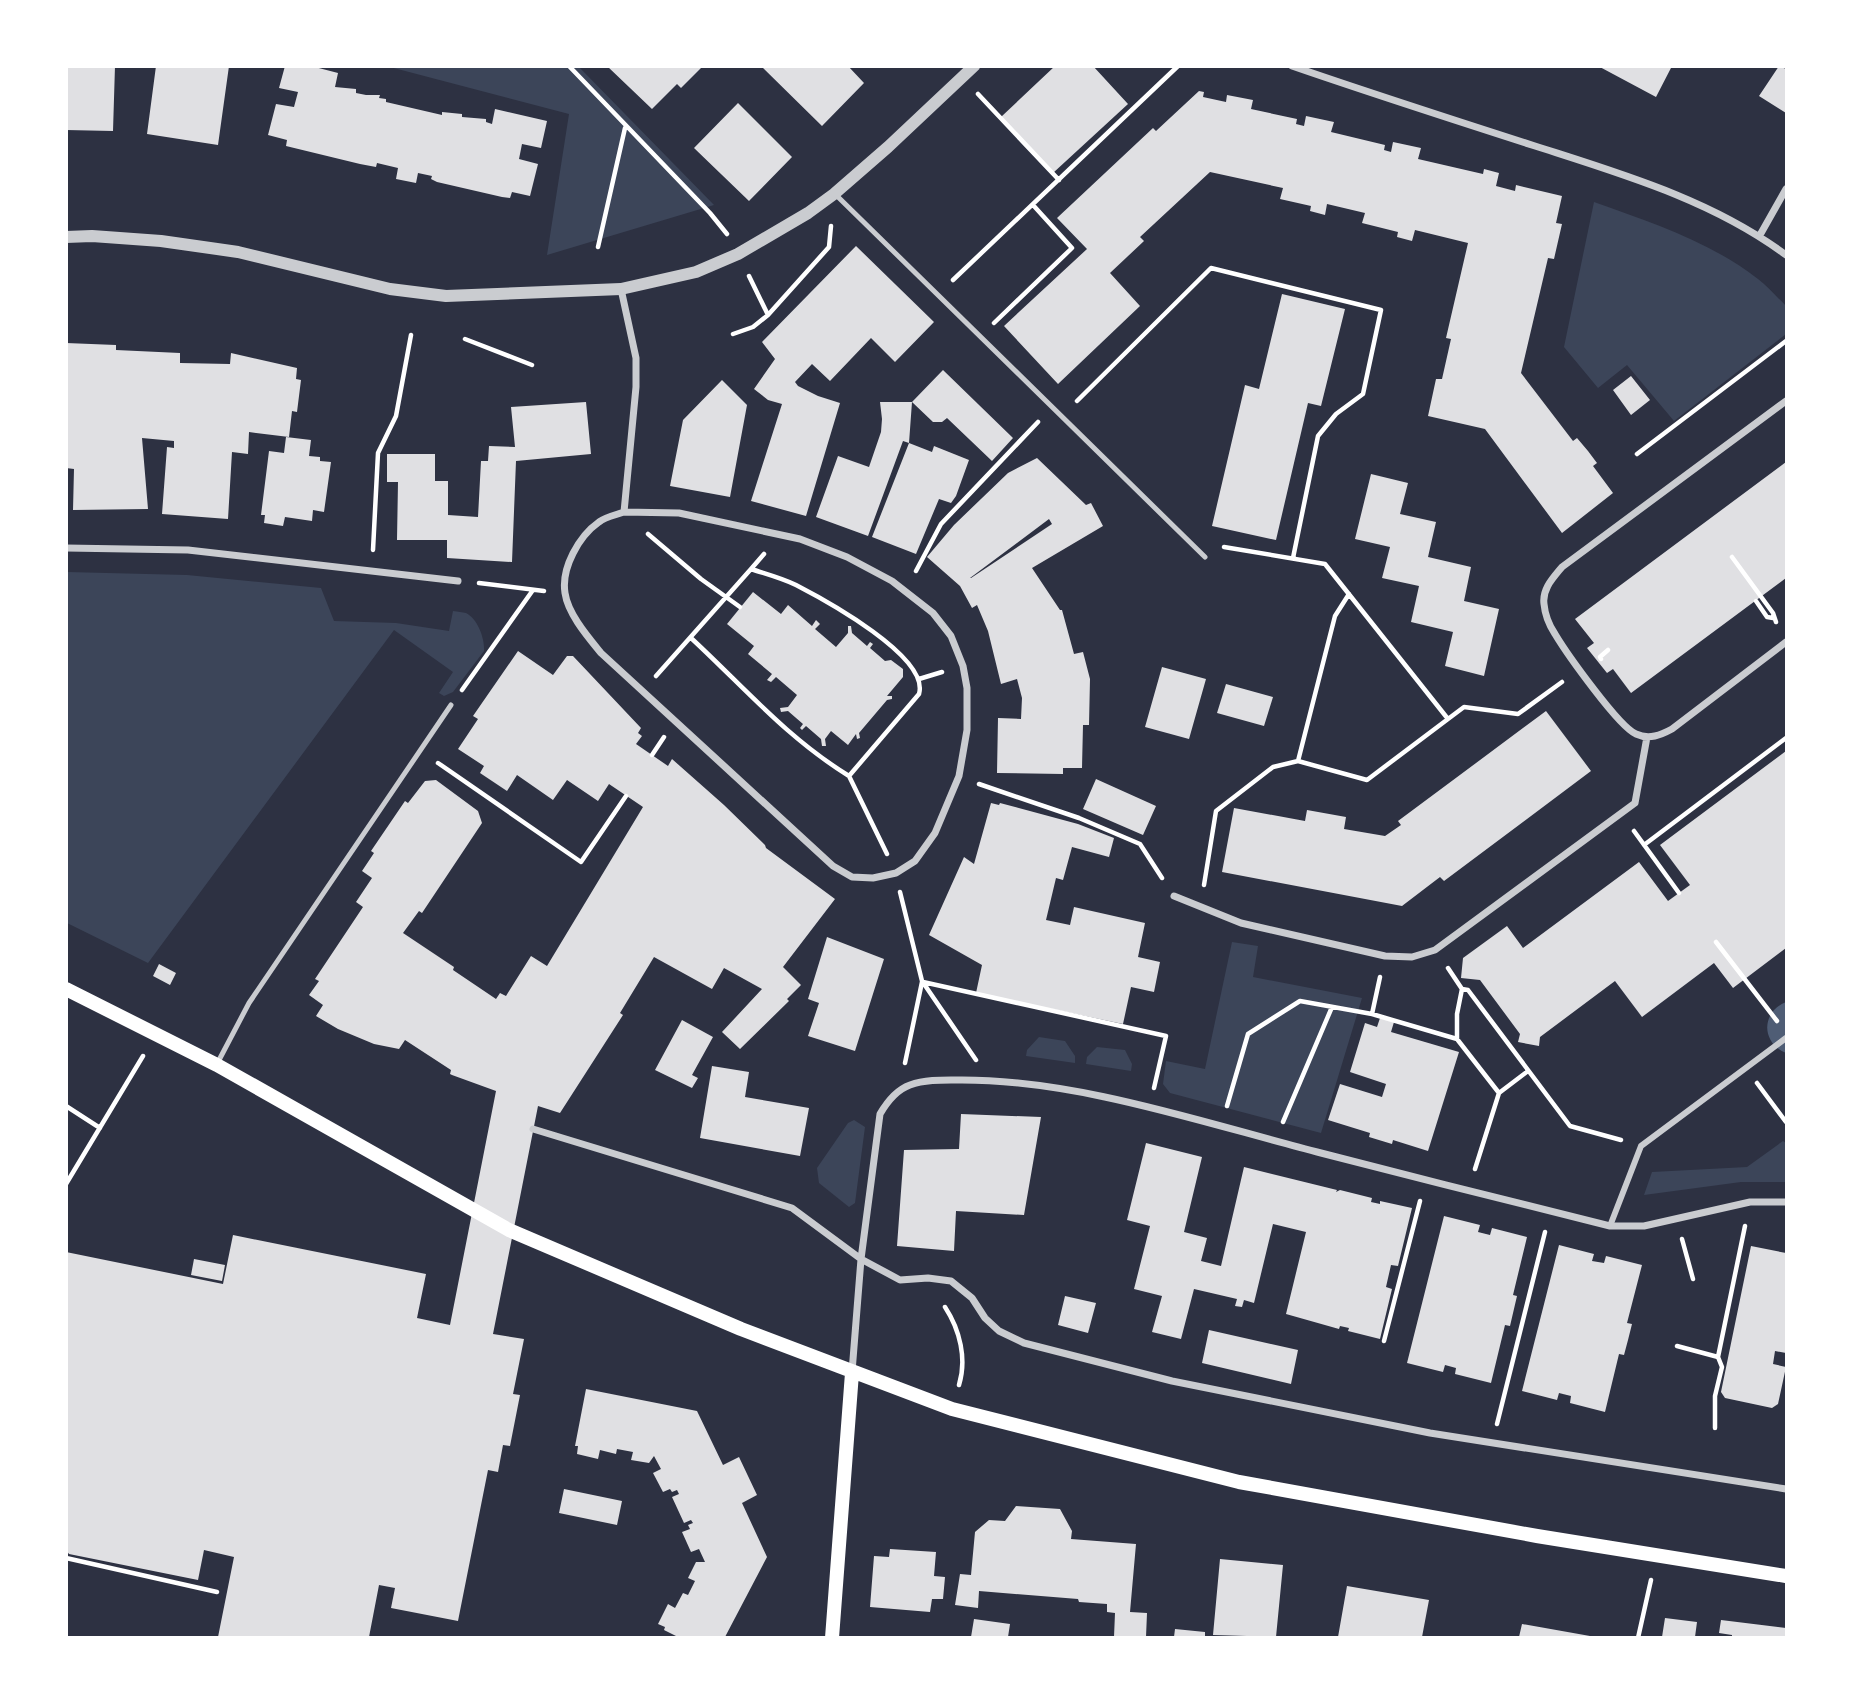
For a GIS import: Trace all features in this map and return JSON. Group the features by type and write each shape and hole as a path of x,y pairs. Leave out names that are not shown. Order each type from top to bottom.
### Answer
{"main road":[{"path":"66,989 216,1065 509,1230 729,1324 952,1409 1239,1482 1657,1556 1787,1576"},
{"path":"832,1637 852,1373"}],"street":[{"path":"66,237 161,241 238,252 390,289 446,296 621,289 696,272 738,254 808,213 834,194 974,66"},
{"path":"1292,66 1700,204 1760,235 1787,255"},
{"path":"1760,235 1787,189"},
{"path":"621,289 636,358 636,387 624,512"},
{"path":"1787,401 1562,567 1548,584 1543,601 1546,617 1555,634 1619,722 1636,734 1647,737 1660,736 1672,729 1787,642"},
{"path":"624,512 679,513 800,539 847,557 905,590 933,613 951,636 963,666 967,688 967,730 959,776 935,833 915,861 896,873 873,878 852,877 833,866 601,653 579,626 565,593 567,568 582,539 600,521 624,512"},
{"path":"66,548 188,550 457,581"},
{"path":"1174,896 1241,923 1385,956 1412,957 1435,950 1635,803 1647,737"},
{"path":"1610,1226 1641,1146 1787,1038"},
{"path":"852,1373 861,1259 880,1114 887,1101 911,1084 940,1080 990,1080 1064,1089 1149,1108 1610,1226 1644,1226 1750,1202 1787,1202"},
{"path":"534,1129 792,1208 861,1259 900,1280 951,1280 972,1298 985,1318 999,1331 1024,1343 1172,1381 1430,1433 1787,1489"}],"lane":[{"path":"834,194 1205,557"},
{"path":"216,1065 249,1003 451,705"}],"path":[{"path":"569,66 717,221 738,254 768,315"},
{"path":"938,295 1178,66"},
{"path":"963,77 1059,180"},
{"path":"598,247 625,127"},
{"path":"733,334 753,327 768,315 829,247 834,194"},
{"path":"980,337 1072,248 1032,205"},
{"path":"1061,416 1211,268 1381,310 1363,394 1336,414 1318,436 1293,558"},
{"path":"372,570 379,453 396,416 411,335"},
{"path":"465,339 532,365"},
{"path":"1637,454 1787,341"},
{"path":"905,590 941,524 1052,408"},
{"path":"658,674 765,552 773,533"},
{"path":"660,544 740,607"},
{"path":"1205,557 1225,546 1325,564 1448,719"},
{"path":"663,558 668,552"},
{"path":"1732,557 1773,615 1767,617 1756,601"},
{"path":"751,569 795,584 852,617 900,652 919,679 919,694 849,776"},
{"path":"457,581 565,593"},
{"path":"451,705 533,590"},
{"path":"1298,761 1335,616 1349,594"},
{"path":"691,638 772,719 816,755 849,776 896,873 922,982 990,1080"},
{"path":"1605,664 1600,657 1608,650"},
{"path":"1201,907 1216,811 1273,767 1298,761 1367,780 1464,707 1518,714 1580,669"},
{"path":"919,679 938,674"},
{"path":"1644,845 1787,738"},
{"path":"420,751 581,862 626,796"},
{"path":"959,776 1079,818 1140,844 1174,896"},
{"path":"1621,813 1679,893"},
{"path":"1716,942 1778,1023"},
{"path":"1435,950 1462,989 1468,990 1570,1126 1641,1146"},
{"path":"1372,1014 1385,956"},
{"path":"900,1090 922,982"},
{"path":"922,982 1166,1036 1149,1108"},
{"path":"1457,1039 1457,1014 1462,989"},
{"path":"1221,1127 1248,1034 1300,1001 1372,1014 1457,1039 1499,1093"},
{"path":"1275,1141 1332,1007"},
{"path":"66,1184 156,1034"},
{"path":"1745,1069 1787,1122"},
{"path":"1468,1191 1499,1093 1528,1071"},
{"path":"66,1106 100,1128"},
{"path":"1384,1341 1426,1180"},
{"path":"1715,1428 1715,1396 1722,1367 1718,1357 1750,1202"},
{"path":"1492,1443 1550,1211"},
{"path":"1676,1218 1693,1279"},
{"path":"928,1278 937,1301 947,1309 963,1350 963,1371 952,1409"},
{"path":"1677,1346 1718,1357"},
{"path":"1638,1637 1657,1556"},
{"path":"66,1558 217,1592"}],"shaded area":[{"path":"390,67 579,67 714,205 547,255 569,114"},
{"path":"1594,202 1679,234 1720,254 1758,279 1786,306 1786,334 1674,421 1627,365 1598,388 1564,347"},
{"path":"67,572 187,575 321,588 334,621 396,623 449,631 453,611 464,613 477,624 484,651 453,692 444,696 439,693 453,672 394,630 148,963 67,923"},
{"path":"1232,942 1258,946 1253,977 1362,998 1321,1133 1170,1093 1163,1084 1166,1061 1205,1069"},
{"path":"1786,1002 1786,1053 1772,1042 1767,1028 1772,1013"},
{"path":"1039,1037 1065,1041 1075,1056 1075,1063 1026,1056 1027,1050"},
{"path":"1097,1047 1125,1050 1132,1064 1131,1071 1086,1064 1087,1057"},
{"path":"854,1120 865,1127 855,1203 849,1207 819,1183 817,1168 848,1123"},
{"path":"1783,1141 1786,1143 1786,1182 1741,1182 1644,1195 1652,1172 1747,1167"}],"building":[{"path":"66,66 115,66 113,131 66,130"},
{"path":"156,66 229,66 218,145 147,134"},
{"path":"285,66 311,66 338,73 335,87 356,89 356,93 366,95 380,95 379,98 386,99 386,102 442,115 442,112 462,114 462,117 486,119 486,122 492,124 495,109 547,121 541,148 522,144 519,159 538,164 530,196 512,192 510,198 502,197 437,182 431,179 432,176 418,173 416,183 396,179 398,168 377,163 376,167 360,164 286,146 287,140 268,135 276,104 294,107 298,92 279,88"},
{"path":"607,66 703,66 681,88 677,84 652,109"},
{"path":"761,66 848,66 864,83 822,126"},
{"path":"1055,66 1093,66 1128,104 1053,173 1001,117"},
{"path":"1598,66 1672,66 1656,97"},
{"path":"1779,66 1786,69 1786,113 1759,96"},
{"path":"1199,91 1204,92 1203,97 1226,102 1227,95 1253,100 1251,109 1297,119 1296,124 1304,126 1306,116 1334,122 1331,132 1385,145 1384,150 1391,152 1393,142 1421,148 1418,159 1483,174 1484,169 1499,173 1496,186 1515,191 1516,185 1562,196 1556,223 1562,224 1554,259 1548,258 1521,373 1573,441 1577,438 1588,451 1597,463 1593,466 1613,493 1562,533 1485,429 1428,416 1436,379 1442,379 1451,339 1446,338 1468,243 1415,230 1412,241 1397,237 1398,232 1362,223 1365,213 1327,204 1325,215 1310,211 1311,206 1280,199 1283,188 1210,172 1140,237 1144,241 1110,273 1140,306 1058,384 1004,326 1087,249 1057,218 1153,128 1156,131"},
{"path":"738,103 792,157 749,201 694,148"},
{"path":"856,246 934,322 895,362 871,338 830,381 812,364 795,382 818,396 840,403 806,516 751,501 782,404 768,400 754,389 775,359 762,342"},
{"path":"1282,294 1345,309 1321,406 1308,403 1276,540 1212,526 1245,385 1259,389"},
{"path":"66,343 116,345 116,350 180,353 180,363 230,364 231,353 297,368 296,379 301,380 297,412 292,411 289,437 249,432 248,454 232,452 228,519 162,514 167,447 174,448 174,441 142,438 148,509 73,510 74,469 66,468"},
{"path":"943,370 1013,438 992,461 947,418 942,422 933,422 912,402"},
{"path":"1631,376 1650,400 1631,415 1613,390"},
{"path":"722,380 747,405 730,497 670,486 683,420"},
{"path":"586,402 591,454 516,461 512,562 447,558 447,540 397,540 398,482 387,482 387,454 435,454 435,481 448,481 448,515 478,517 481,461 488,461 489,446 515,447 511,407"},
{"path":"880,402 912,402 909,443 903,441 868,536 816,517 838,456 869,467 881,432"},
{"path":"286,437 311,440 309,456 331,462 324,512 313,510 312,521 285,517 283,526 264,523 265,515 261,515 269,451 284,453"},
{"path":"909,443 932,452 934,446 969,460 951,503 939,499 916,554 872,537"},
{"path":"1037,458 1086,505 1091,503 1103,526 1032,568 1062,610 1074,654 1083,652 1090,679 1089,725 1083,725 1082,768 1063,768 1063,774 997,773 998,718 1021,719 1022,698 1017,679 1001,684 988,631 977,605 972,608 960,586 927,557 954,525 1008,473","holes":["1049,519 1052,524 971,578 970,578"]},
{"path":"1786,462 1786,578 1631,693 1613,669 1607,673 1587,648 1594,643 1575,619"},
{"path":"1371,474 1408,483 1400,514 1436,522 1428,557 1471,567 1464,601 1499,609 1484,676 1445,666 1453,632 1411,622 1419,586 1382,578 1390,547 1355,539"},
{"path":"753,592 781,614 788,605 812,626 816,620 820,624 815,629 836,647 848,633 848,626 851,626 852,633 867,646 870,642 873,644 870,648 885,661 891,660 903,669 903,677 887,696 892,696 892,699 887,700 859,733 860,738 857,739 856,734 848,745 831,731 825,739 826,746 822,746 821,739 806,726 802,730 800,728 803,724 788,711 781,712 780,708 788,707 797,695 776,677 771,682 767,680 772,674 748,654 754,646 727,624"},
{"path":"518,651 553,675 567,656 573,656 641,728 638,733 642,736 636,744 668,766 672,759 724,805 766,848 835,899 783,967 801,985 787,999 789,1001 740,1049 722,1032 762,989 724,968 712,989 654,957 620,1013 623,1015 560,1113 538,1106 493,1334 524,1339 513,1394 520,1395 510,1446 503,1445 498,1472 488,1470 458,1621 391,1608 395,1588 379,1585 369,1637 218,1637 234,1557 204,1550 198,1580 69,1554 66,1550 66,1252 223,1284 233,1235 426,1274 417,1318 450,1325 496,1091 450,1074 451,1070 405,1040 399,1049 374,1044 338,1029 316,1016 323,1005 309,995 319,981 315,979 363,907 356,902 372,878 362,871 374,853 371,851 405,801 408,803 425,781 436,780 478,811 482,823 422,913 419,911 403,933 496,999 500,993 506,996 531,956 547,966 643,807 609,784 598,801 567,780 553,800 517,775 507,791 480,773 484,766 458,749 478,719 473,716"},
{"path":"1162,667 1206,679 1189,739 1145,727"},
{"path":"1226,684 1273,697 1264,726 1217,713"},
{"path":"1546,711 1591,771 1444,881 1440,877 1402,906 1222,872 1234,808 1305,821 1307,810 1346,817 1344,829 1385,836 1401,825 1398,821"},
{"path":"1786,751 1786,948 1733,988 1714,963 1642,1017 1615,981 1540,1037 1539,1046 1518,1042 1520,1034 1480,980 1461,978 1463,958 1507,926 1523,948 1639,862 1668,901 1690,885 1660,845"},
{"path":"1096,779 1156,806 1143,835 1083,809"},
{"path":"991,803 1000,803 1078,824 1114,838 1109,857 1072,847 1063,880 1056,878 1046,920 1070,925 1074,907 1145,923 1138,957 1160,962 1154,992 1131,987 1123,1024 976,993 982,965 929,935 964,857 974,864"},
{"path":"827,937 884,959 855,1051 808,1036 819,1003 808,999"},
{"path":"159,964 176,973 170,985 153,976"},
{"path":"1380,1018 1394,1022 1391,1032 1459,1052 1428,1151 1393,1140 1392,1144 1369,1137 1370,1133 1328,1120 1340,1084 1382,1097 1386,1084 1350,1072 1365,1023 1377,1027"},
{"path":"682,1020 713,1037 692,1075 698,1078 692,1088 655,1070"},
{"path":"712,1066 749,1072 745,1097 809,1108 800,1156 700,1138"},
{"path":"961,1114 1041,1117 1024,1215 956,1211 954,1251 897,1246 904,1150 959,1149"},
{"path":"1146,1143 1202,1157 1184,1232 1207,1238 1201,1261 1221,1266 1244,1167 1337,1190 1336,1192 1340,1190 1372,1198 1371,1202 1380,1204 1380,1201 1412,1208 1398,1266 1391,1265 1386,1287 1392,1289 1380,1339 1348,1331 1349,1328 1340,1326 1339,1329 1286,1314 1306,1232 1273,1224 1254,1303 1244,1300 1242,1307 1235,1306 1237,1299 1194,1289 1181,1339 1152,1332 1162,1296 1134,1289 1150,1226 1127,1220"},
{"path":"1444,1216 1480,1225 1478,1232 1490,1235 1492,1228 1527,1237 1513,1295 1517,1296 1510,1326 1505,1325 1491,1383 1455,1374 1456,1368 1445,1365 1443,1372 1407,1363"},
{"path":"1559,1245 1594,1254 1592,1261 1604,1263 1606,1256 1642,1265 1627,1323 1632,1324 1628,1340 1624,1355 1619,1354 1605,1412 1570,1403 1571,1396 1559,1393 1557,1400 1522,1391"},
{"path":"1751,1246 1786,1253 1786,1353 1775,1351 1773,1364 1786,1367 1778,1404 1772,1408 1725,1398 1721,1392"},
{"path":"194,1259 225,1265 222,1281 191,1275"},
{"path":"1065,1296 1096,1303 1088,1333 1058,1325"},
{"path":"1209,1330 1298,1350 1291,1384 1202,1363"},
{"path":"586,1389 697,1411 723,1465 739,1457 757,1495 742,1503 767,1557 725,1637 678,1637 658,1624 668,1604 675,1608 683,1593 688,1595 695,1581 688,1578 696,1562 705,1562 699,1549 691,1552 682,1532 690,1529 688,1525 693,1523 691,1520 684,1523 672,1497 679,1494 677,1490 663,1492 653,1473 661,1469 654,1456 649,1463 631,1460 633,1452 617,1449 616,1454 600,1450 598,1459 577,1454 578,1446 575,1446"},
{"path":"564,1489 622,1501 617,1525 559,1513"},
{"path":"1016,1506 1060,1509 1072,1531 1071,1539 1136,1544 1130,1612 1147,1613 1146,1637 1114,1637 1115,1613 1107,1612 1107,1604 1079,1602 1078,1599 979,1591 978,1608 955,1605 960,1574 971,1575 975,1532 989,1520 1005,1521"},
{"path":"890,1549 936,1552 934,1576 945,1577 943,1599 932,1599 930,1612 870,1607 874,1556 889,1557"},
{"path":"1220,1559 1283,1565 1276,1637 1213,1635"},
{"path":"1347,1586 1429,1600 1422,1637 1338,1637"},
{"path":"1665,1618 1697,1622 1695,1637 1662,1637"},
{"path":"974,1619 1010,1624 1008,1637 971,1637"},
{"path":"1721,1620 1786,1628 1786,1637 1732,1637 1719,1633"},
{"path":"1522,1624 1590,1636 1519,1637"},
{"path":"1175,1629 1205,1632 1205,1637 1174,1637"}]}
